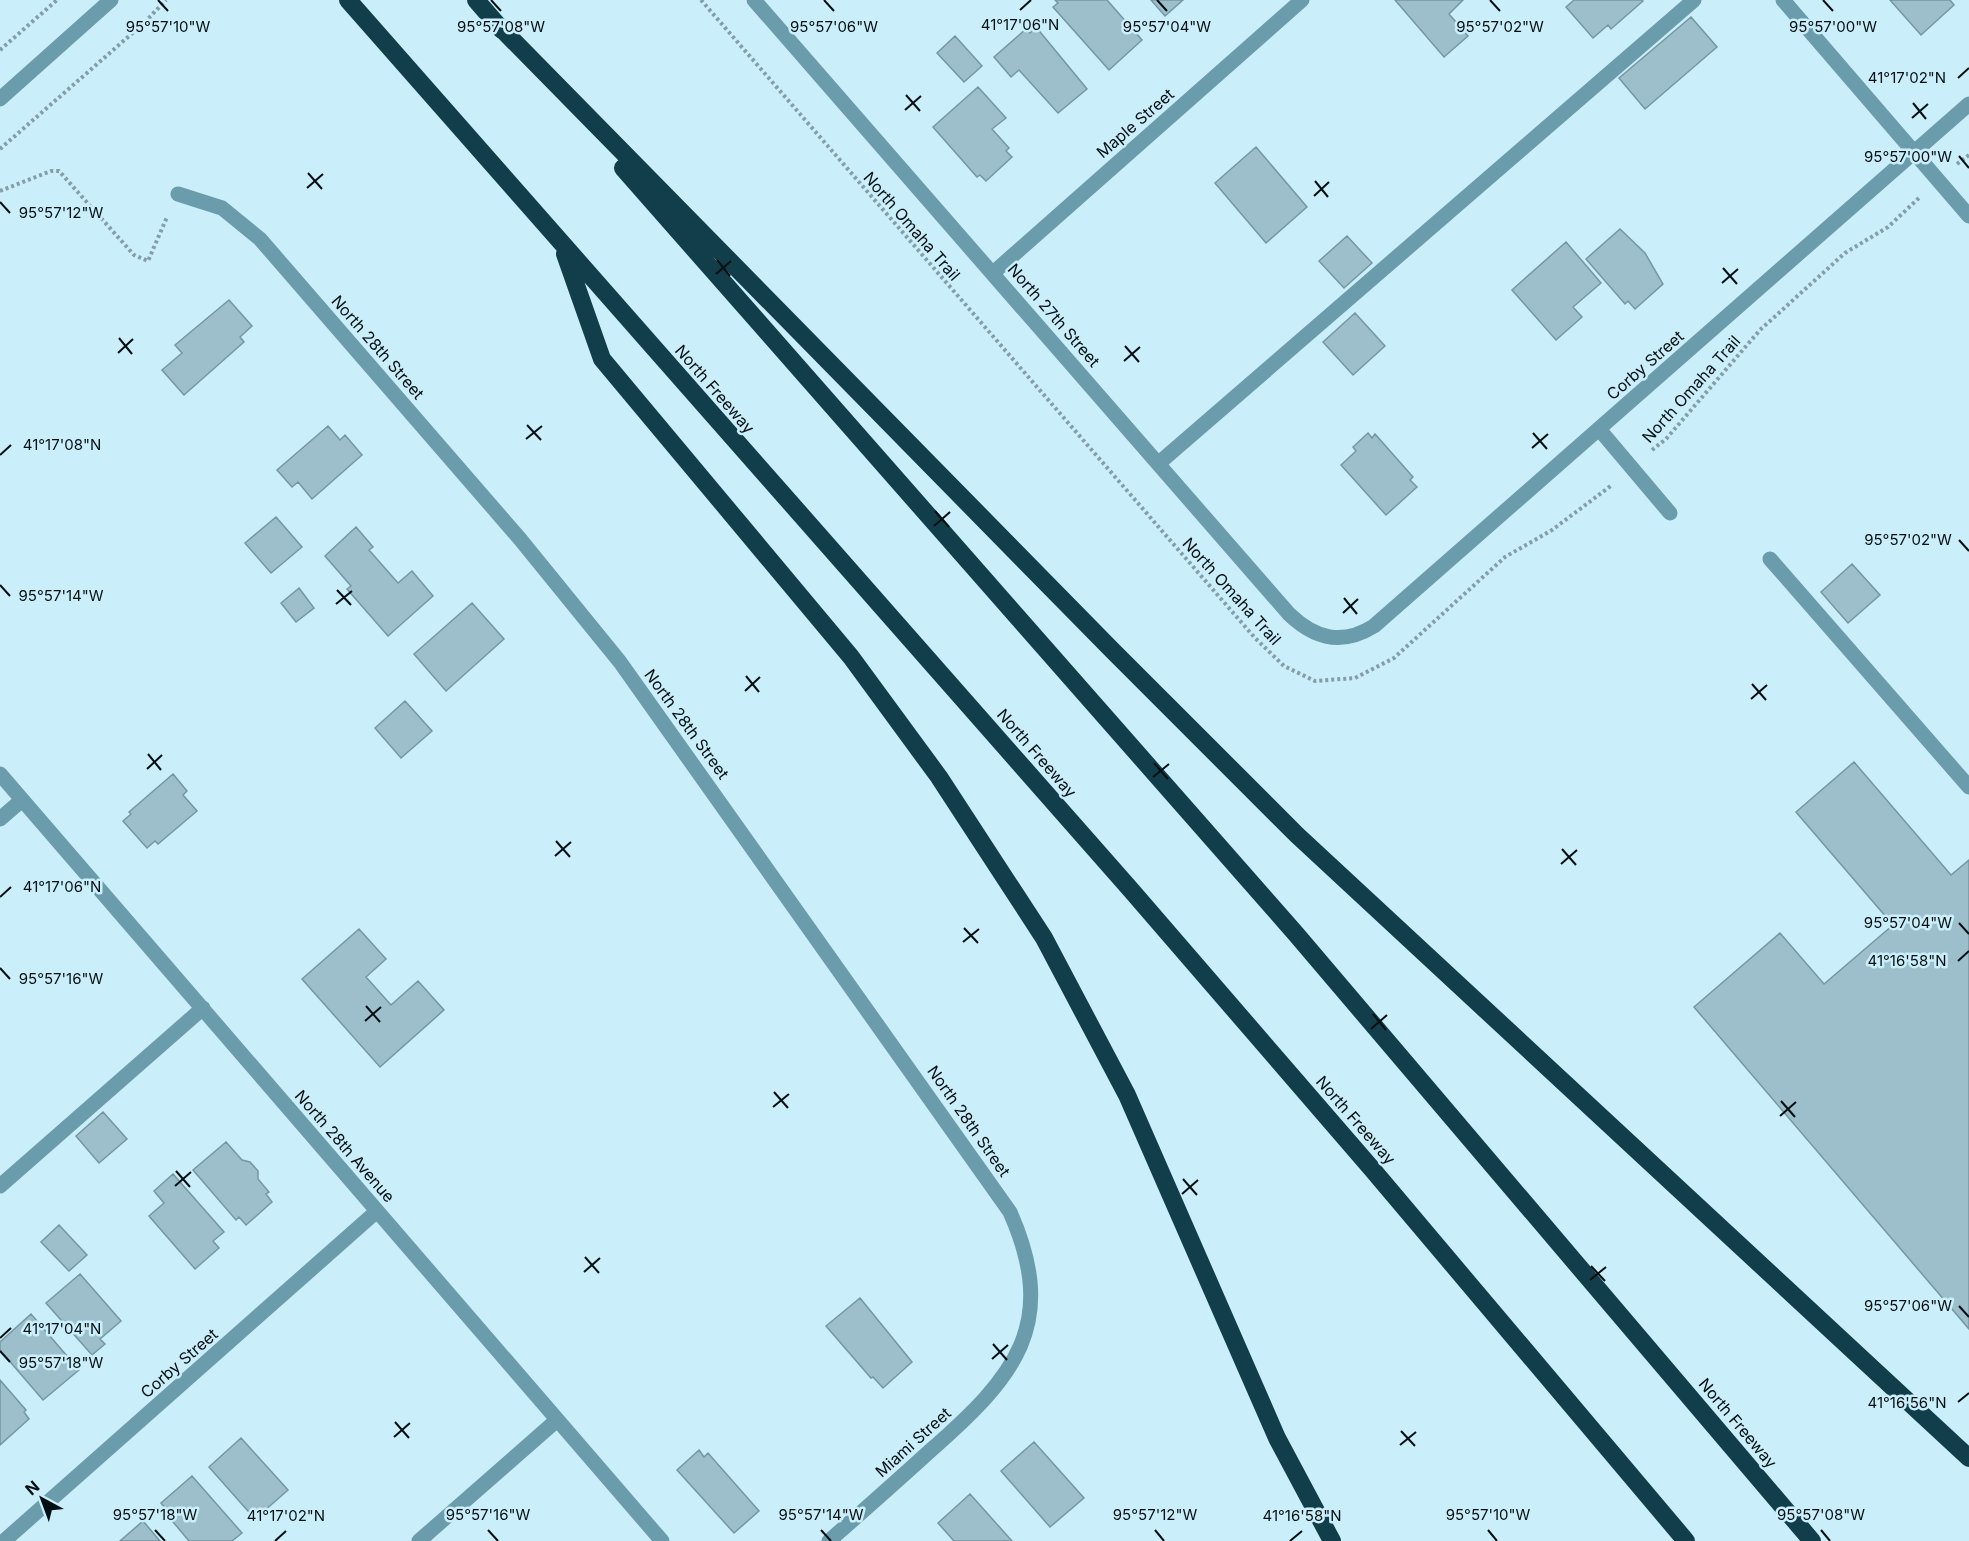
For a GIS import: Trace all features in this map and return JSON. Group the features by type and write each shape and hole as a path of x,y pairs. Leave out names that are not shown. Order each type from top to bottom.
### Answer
{"highway":[{"name":"North Freeway","path":"348,0 1123,881 1372,1169 1686,1541"},
{"name":"North Freeway","path":"476,0 1288,925 1812,1541"},
{"path":"494,21 1112,650 1298,835 1969,1458"},
{"path":"561,244 602,359 851,657 977,832 1044,938 1127,1095 1277,1437 1332,1541"}],"street":[{"path":"0,99 111,0"},
{"name":"North 27th Street","path":"754,0 1289,614 1314,634 1336,639"},
{"name":"Maple Street","path":"993,273 1302,0"},
{"path":"1159,463 1694,0"},
{"path":"1783,0 1969,216"},
{"name":"Corby Street","path":"1336,639 1349,638 1374,626 1969,104"},
{"name":"North 28th Street","path":"178,194 230,212 273,253 571,600 692,761 1010,1212 1024,1248 1031,1299 1026,1328 1014,1363"},
{"path":"1599,429 1670,513"},
{"path":"1770,559 1969,787"},
{"name":"North 28th Avenue","path":"0,774 662,1541"},
{"path":"0,819 22,800"},
{"path":"0,1186 203,1008"},
{"name":"Corby Street","path":"4,1541 377,1211"},
{"name":"Miami Street","path":"829,1541 975,1411 999,1386 1014,1363"},
{"path":"418,1541 557,1420"}],"path":[{"path":"0,50 57,0"},
{"path":"0,149 144,23 166,0"},
{"name":"North Omaha Trail","path":"701,0 1255,638 1284,666 1315,681 1355,678 1394,658 1505,557 1552,530 1600,495 1666,439 1760,330 1845,253 1888,227 1969,155"},
{"path":"0,191 51,171 59,171 134,255 148,261 178,194"}],"building":[{"path":"1055,0 1107,0 1142,40 1109,70 1053,7 1058,3"},
{"path":"1151,0 1183,0 1165,16"},
{"path":"1395,0 1463,0 1449,14 1468,36 1444,57"},
{"path":"1574,0 1643,1 1611,29 1608,25 1593,38 1566,7"},
{"path":"1890,0 1950,0 1954,5 1921,35"},
{"path":"1691,17 1717,47 1645,109 1619,78"},
{"path":"1036,27 1087,89 1058,113 1019,70 1011,77 994,57 1026,29 1030,33"},
{"path":"955,36 982,66 964,82 937,53"},
{"path":"978,87 1006,118 992,129 1009,148 1006,151 1012,157 986,181 980,175 977,177 933,127"},
{"path":"1256,147 1307,207 1266,243 1215,183"},
{"path":"1620,229 1645,253 1663,284 1635,309 1628,301 1625,304 1586,259"},
{"path":"1347,236 1372,263 1344,288 1319,261"},
{"path":"1566,242 1601,283 1573,307 1582,317 1556,340 1512,290"},
{"path":"229,300 252,326 240,337 244,342 184,395 162,370 182,353 175,345"},
{"path":"1355,313 1385,346 1353,375 1323,342"},
{"path":"328,426 340,440 345,435 362,455 312,499 298,482 292,487 277,470"},
{"path":"1368,433 1372,438 1375,434 1413,477 1410,480 1417,487 1386,515 1341,465 1356,451 1353,447"},
{"path":"276,517 302,547 271,573 245,543"},
{"path":"356,527 373,547 369,550 398,583 412,571 433,596 388,636 347,589 351,586 325,556"},
{"path":"1852,564 1880,595 1848,623 1821,592"},
{"path":"299,588 314,608 296,622 281,603"},
{"path":"472,603 504,639 446,691 414,654"},
{"path":"405,701 432,731 401,758 375,728"},
{"path":"1854,762 1951,875 1969,860 1969,1329 1694,1007 1780,933 1824,984 1893,925 1796,812"},
{"path":"173,774 187,791 183,795 197,811 158,844 155,841 147,848 123,821 131,814 129,812"},
{"path":"359,929 386,959 366,977 391,1005 418,981 444,1010 380,1067 302,979"},
{"path":"103,1112 127,1139 99,1163 76,1136"},
{"path":"226,1142 242,1160 250,1162 258,1171 258,1179 269,1192 266,1194 272,1202 246,1225 239,1217 236,1220 193,1170"},
{"path":"173,1174 224,1232 213,1241 219,1248 195,1269 149,1216 164,1203 154,1191"},
{"path":"59,1225 87,1255 69,1271 41,1242"},
{"path":"80,1274 121,1321 100,1339 105,1344 92,1355 46,1303"},
{"path":"860,1298 912,1362 883,1388 873,1377 871,1378 826,1326"},
{"path":"31,1314 79,1370 43,1400 0,1350 0,1342"},
{"path":"0,1380 26,1410 24,1412 29,1419 0,1445"},
{"path":"241,1438 288,1490 255,1519 209,1467"},
{"path":"1034,1442 1084,1498 1050,1527 1001,1471"},
{"path":"699,1450 704,1457 708,1453 759,1511 734,1533 677,1470"},
{"path":"192,1476 242,1533 232,1541 189,1541 168,1516 170,1514 161,1503"},
{"path":"970,1494 1012,1541 954,1541 938,1523"},
{"path":"143,1521 160,1541 120,1541"}]}
